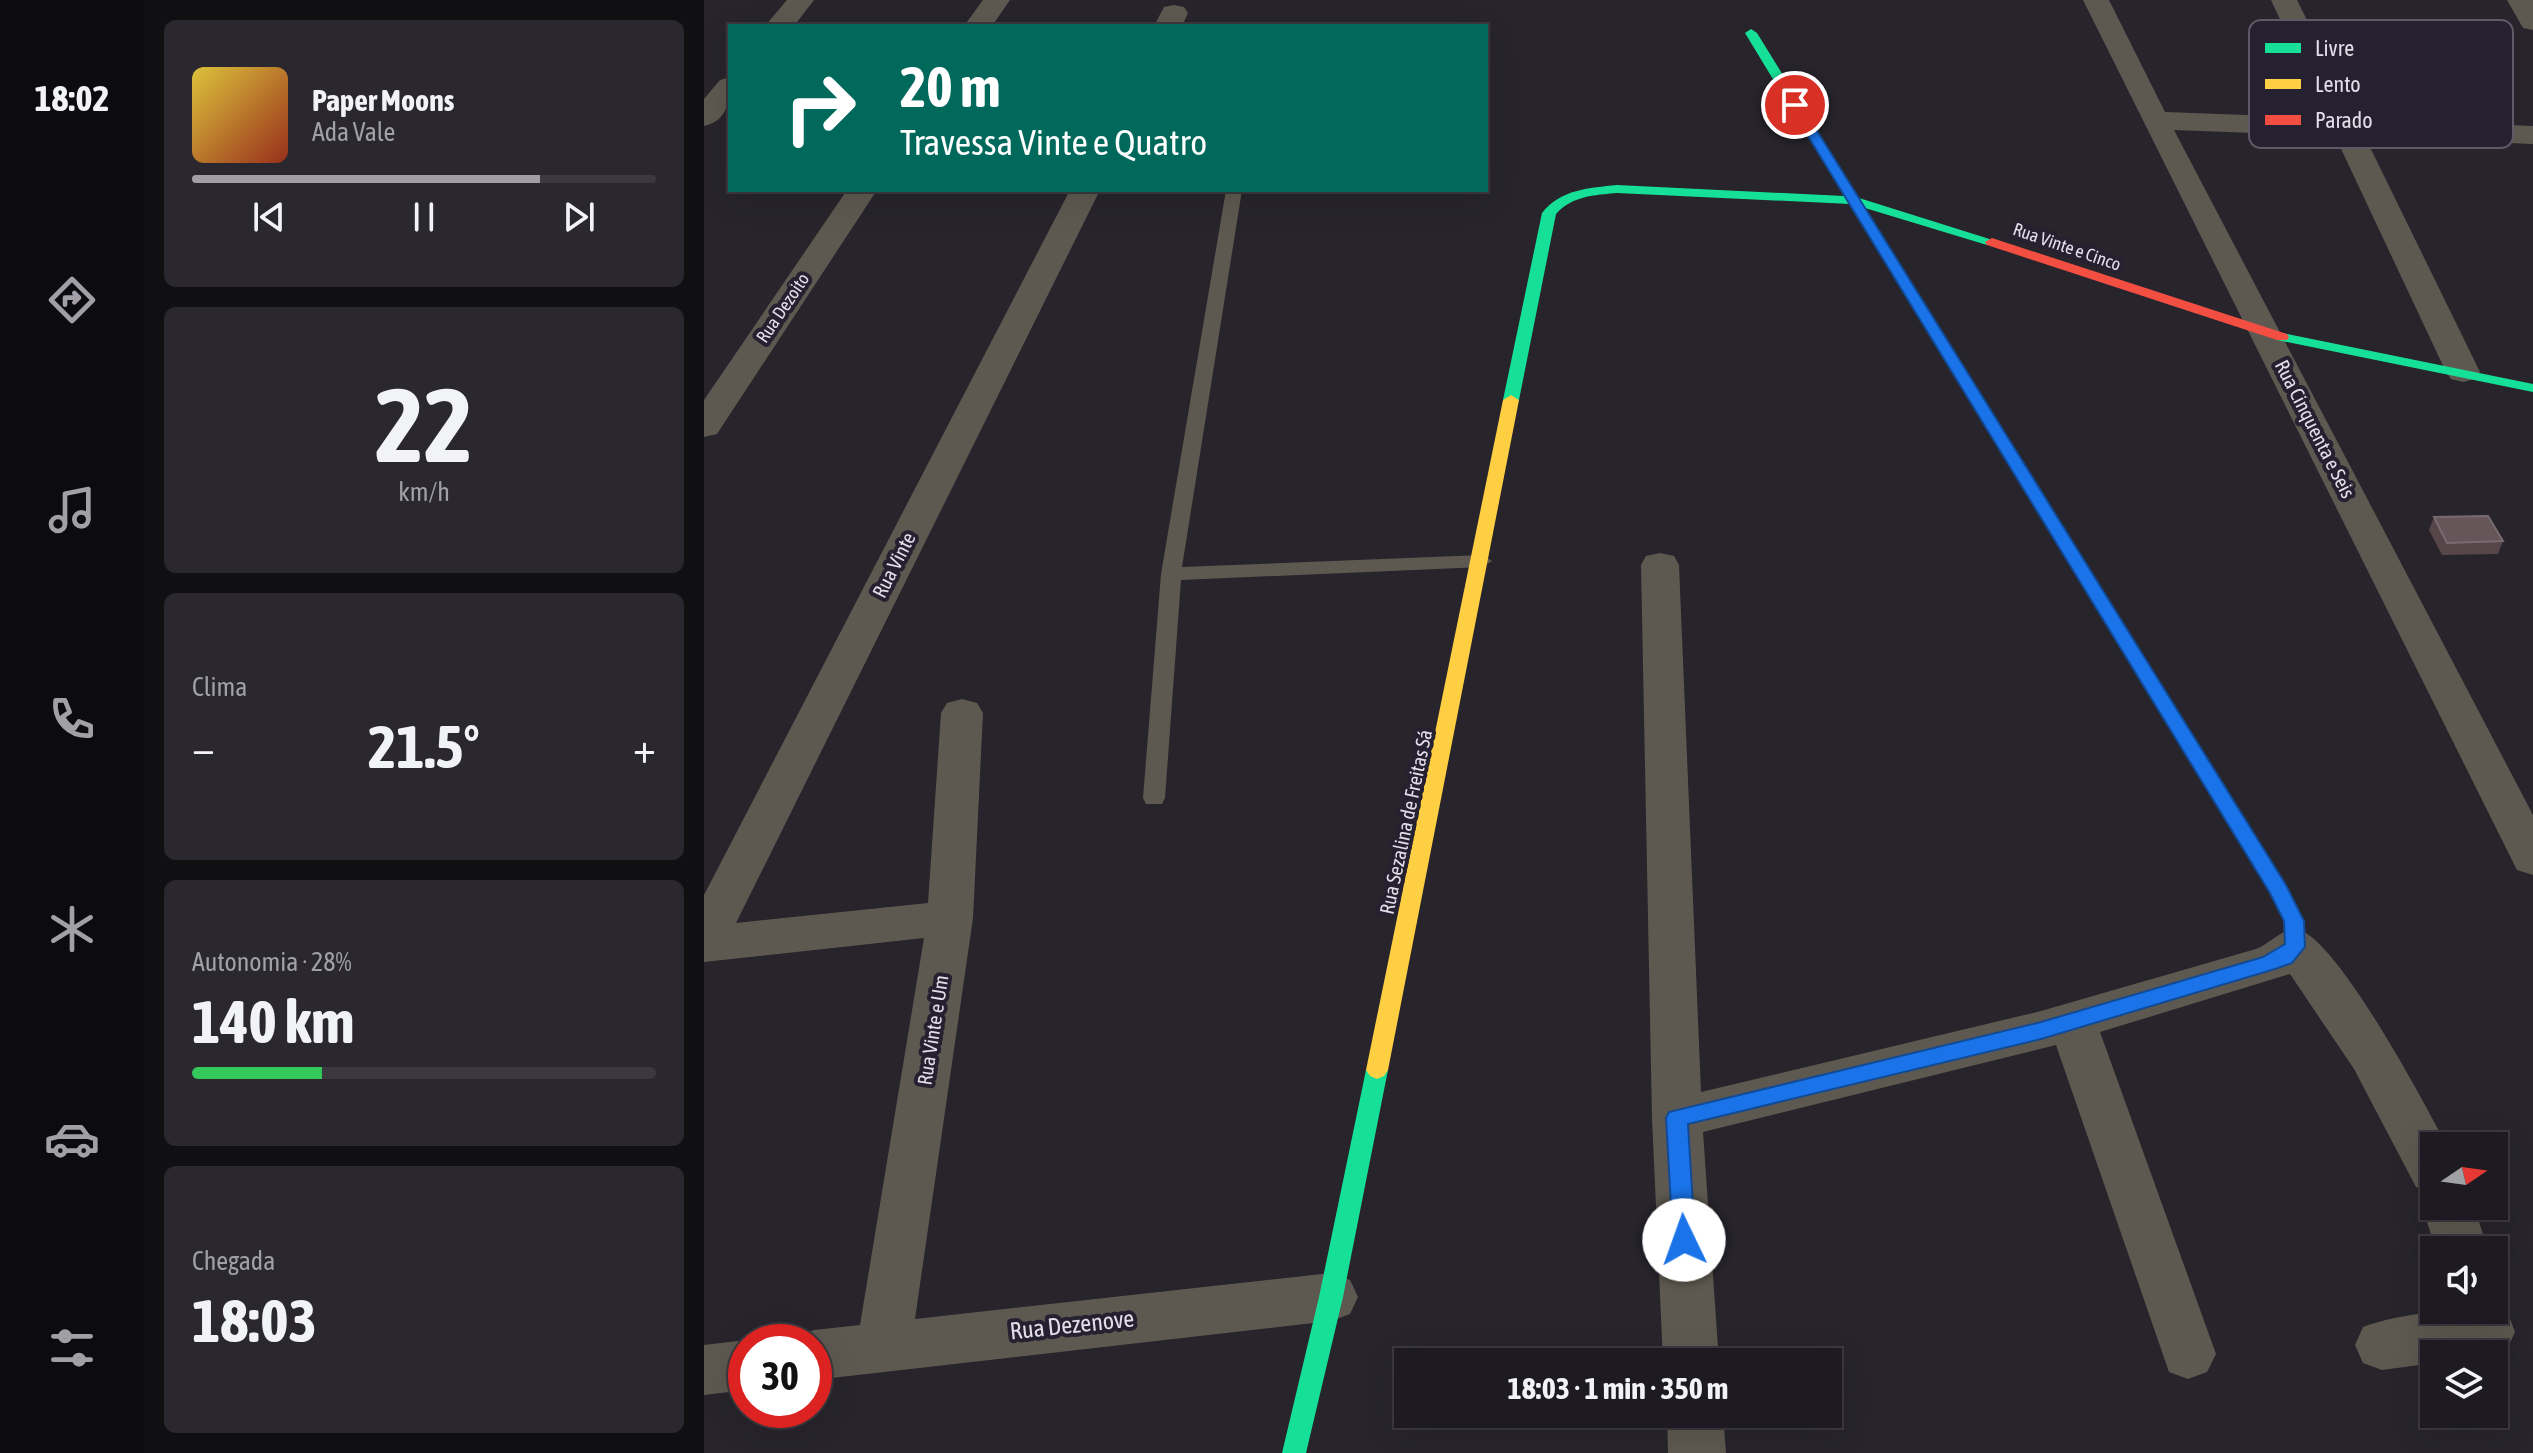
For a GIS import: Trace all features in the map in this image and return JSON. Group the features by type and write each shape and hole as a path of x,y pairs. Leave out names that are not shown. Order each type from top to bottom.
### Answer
{"street":[{"path":"781,24 801,0"},
{"path":"979,24 997,0"},
{"name":"Rua Cinquenta e Seis","path":"2096,0 2154,120 2267,334 2533,858"},
{"path":"2284,0 2294,20"},
{"path":"2520,0 2533,22"},
{"path":"1751,33 2279,890 2294,921 2295,947 2328,985 2381,1067 2420,1144"},
{"path":"704,117 728,88"},
{"path":"2154,120 2249,123"},
{"path":"2513,134 2533,135"},
{"path":"2357,148 2463,372"},
{"name":"Rua Vinte e Cinco","path":"1558,201 1617,189 1853,200 1944,226 2267,334 2533,388"},
{"name":"Rua Dezoito","path":"704,426 861,192"},
{"name":"Rua Vinte","path":"704,942 1084,192"},
{"name":"Rua Sezalina de Freitas Sá","path":"1294,1453 1331,1297 1482,561 1549,213 1558,201"},
{"path":"1660,565 1677,1118 1690,1348"},
{"name":"Rua Vinte e Um","path":"884,1345 950,918 962,713"},
{"path":"704,942 950,918"},
{"path":"1677,1118 2072,1022 2268,964 2285,957 2295,947"},
{"path":"2072,1022 2188,1354"},
{"name":"Rua Dezenove","path":"832,1352 1331,1297"},
{"path":"2382,1345 2488,1332 2485,1324"},
{"path":"704,1370 728,1367"},
{"path":"1696,1428 1697,1453"}],"lane":[{"path":"1154,798 1171,574 1234,192"},
{"path":"1171,574 1482,561"}],"building":[{"path":"2488,516 2503,541 2447,543 2434,517"}],"traffic: fast":[{"path":"1751,33 2142,668"},
{"path":"1511,400 1549,213 1571,197 1617,189 1853,200 1992,242"},
{"path":"2282,337 2533,388"},
{"path":"1294,1453 1331,1297 1377,1070"}],"traffic: slow":[{"path":"1377,1070 1511,400"}],"traffic: jam":[{"path":"1992,242 2282,337"},
{"path":"2142,668 2279,890 2294,921 2295,947"}],"route":[{"path":"1684,1240 1677,1118 2041,1030 2268,964 2285,957 2295,947 2294,921 2279,890 1795,105"}]}
